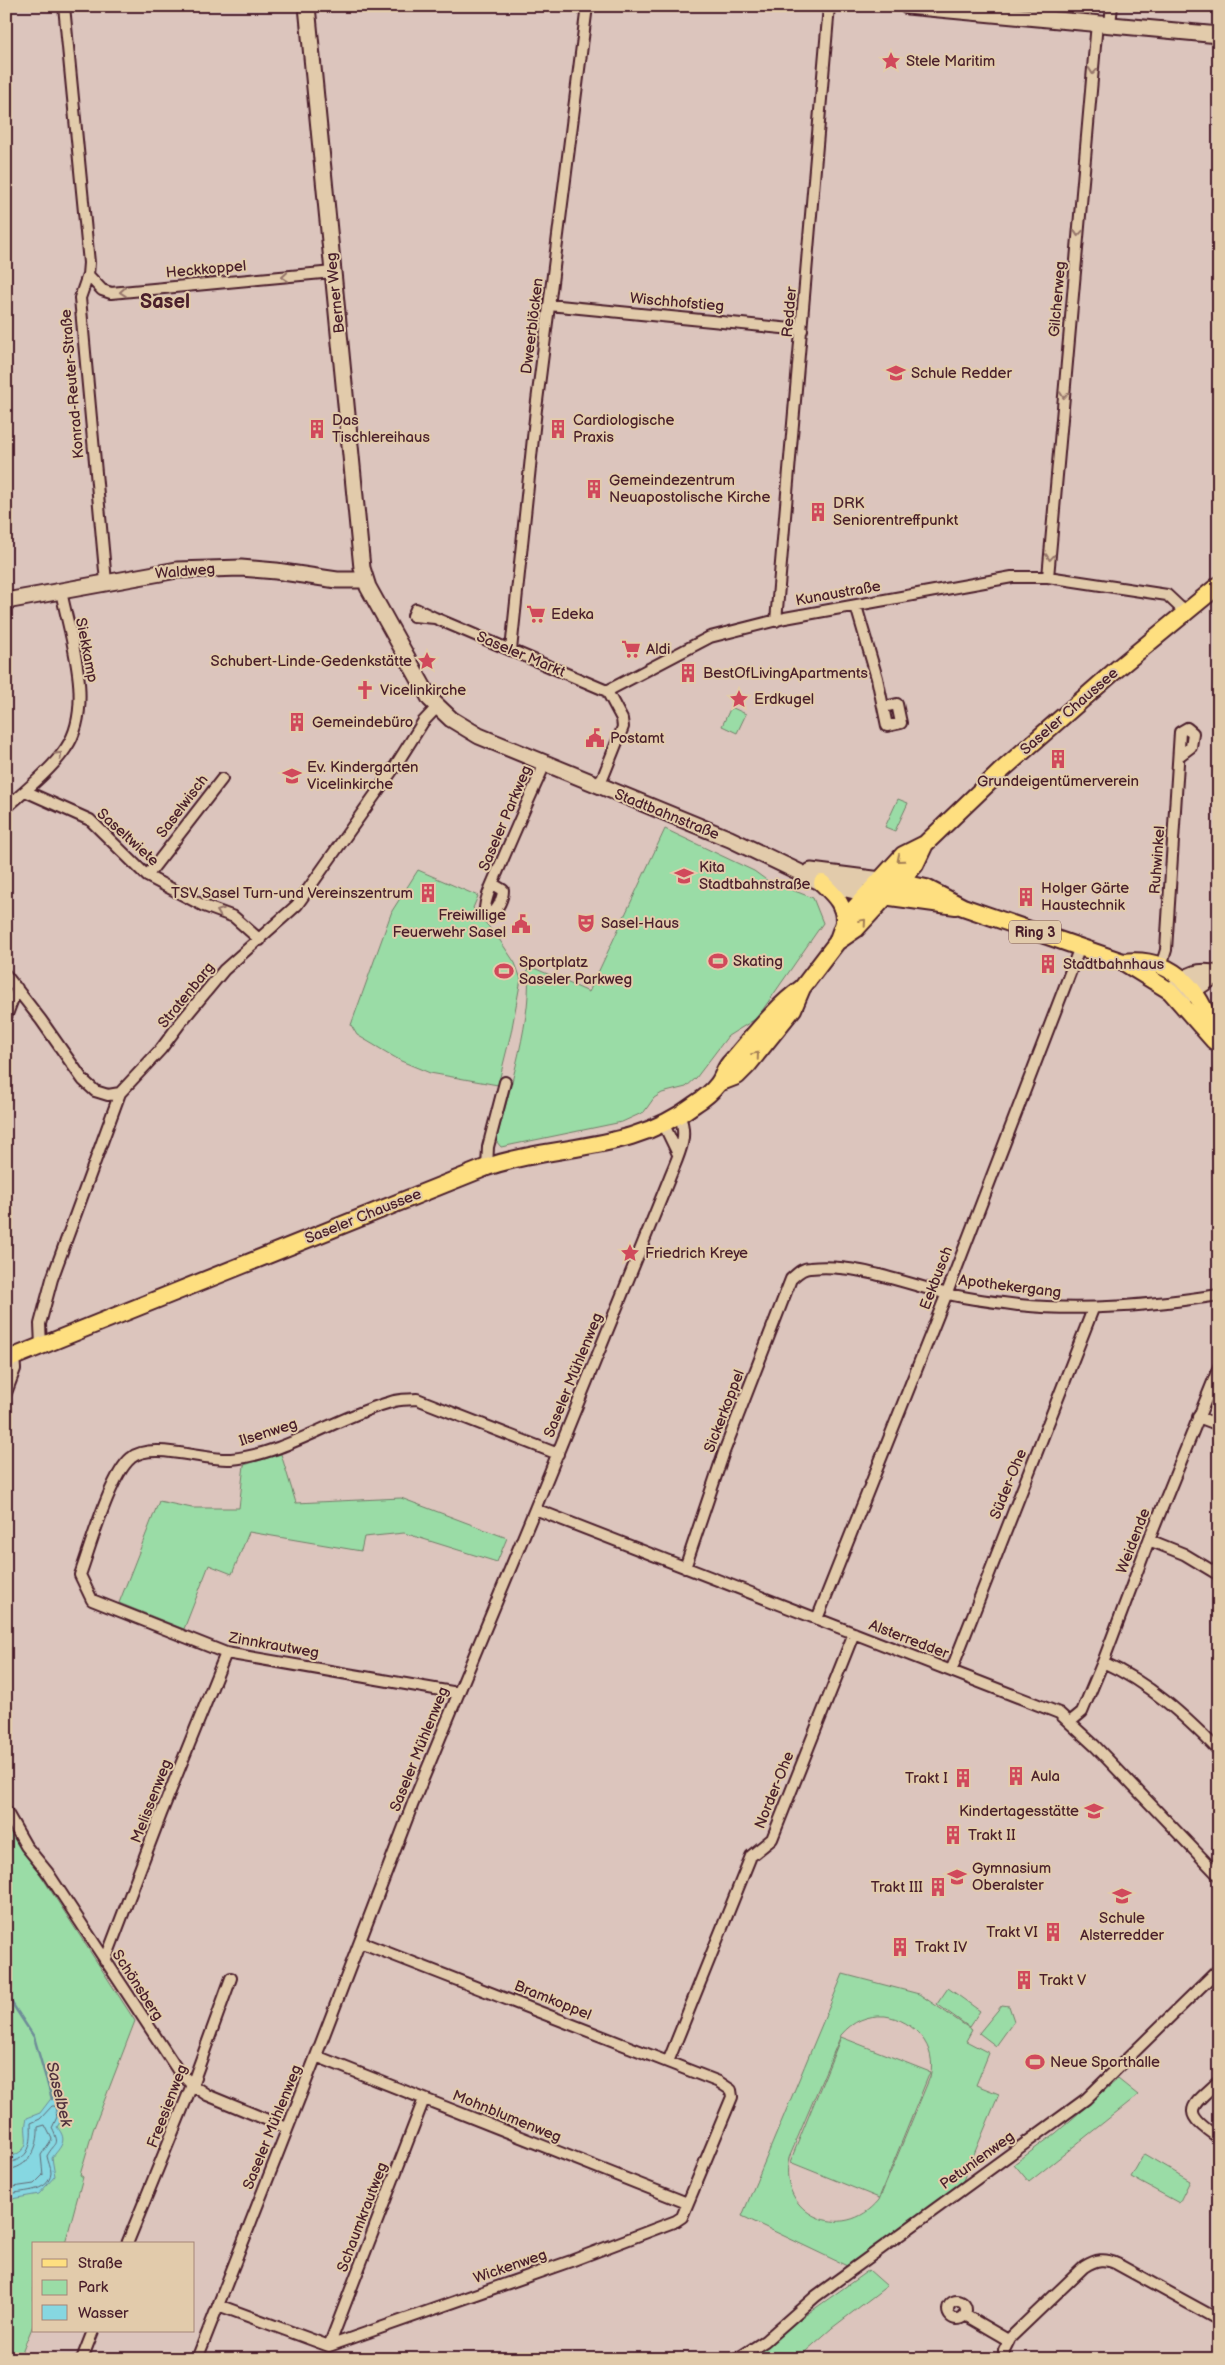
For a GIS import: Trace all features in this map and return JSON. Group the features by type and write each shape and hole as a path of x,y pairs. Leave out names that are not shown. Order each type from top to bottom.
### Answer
{"main road":[{"name":"Berner Weg","path":"306,6 362,568 365,580"},
{"path":"907,6 1219,35"},
{"name":"Waldweg","path":"6,601 177,570 215,568 276,571 350,581 365,580"},
{"path":"365,580 421,684 438,706 451,719 479,736 545,764"},
{"name":"Saseler Chaussee","path":"10,1358 486,1167 526,1156 624,1139 664,1125 679,1116 719,1083 727,1066 783,1002 802,988 837,942 844,922 903,855 925,844 1001,771 1185,612 1219,585"},
{"name":"Stadtbahnstraße","path":"545,764 730,839 788,865 822,883 867,894 963,907"},
{"name":"Saseler Chaussee","path":"837,942 856,930 915,865 925,844"},
{"name":"Stadtbahnstraße","path":"788,865 828,874 898,882 926,888 963,907 1124,962 1175,996"},
{"path":"822,883 842,906 844,922"},
{"name":"Stadtbahnstraße","path":"1124,962 1147,961 1161,966 1188,985"},
{"path":"1175,996 1188,985 1198,972 1218,973"},
{"name":"Ring 3","path":"1188,985 1206,1012 1216,1046"},
{"name":"Ring 3","path":"1175,996 1216,1046"}],"street":[{"name":"Konrad-Reuter-Straße","path":"64,6 89,263 88,275 80,298 106,582"},
{"name":"Dweerblöcken","path":"510,650 549,305 587,6"},
{"name":"Redder","path":"776,621 829,6"},
{"name":"Gilcherweg","path":"1048,577 1104,24 1112,6"},
{"name":"Heckkoppel","path":"88,275 102,290 111,293 333,272"},
{"name":"Wischhofstieg","path":"549,305 802,330"},
{"name":"Kunaustraße","path":"606,691 710,637 776,621 1012,577 1048,577 1167,595 1185,612"},
{"name":"Siekkamp","path":"6,808 66,748 73,734 79,710 78,674 61,591"},
{"path":"856,606 884,707"},
{"name":"Saseler Markt","path":"436,618 606,691"},
{"path":"600,787 623,728 622,719 606,691"},
{"name":"Stratenbarg","path":"40,1346 40,1324 52,1279 120,1092 161,1049 224,970 260,940 297,905 394,768 423,722 438,706"},
{"name":"Ruhwinkel","path":"1161,966 1166,950 1179,756"},
{"name":"Saseler Parkweg","path":"493,884 545,764"},
{"name":"Saselwisch","path":"147,876 222,779"},
{"name":"Saseltwiete","path":"25,790 90,820 147,876 204,906 234,917 260,940"},
{"name":"Eekbusch","path":"817,1619 947,1294 1080,947"},
{"path":"6,975 83,1080 95,1091 108,1095 120,1092"},
{"path":"6,1017 17,988"},
{"path":"486,1167 488,1147 505,1082"},
{"name":"Saseler Mühlenweg","path":"197,2359 458,1693 558,1454 678,1154 684,1130 679,1116"},
{"path":"664,1125 678,1154"},
{"name":"Apothekergang","path":"801,1270 828,1268 871,1273 947,1294 1019,1305 1093,1309 1143,1306 1219,1295"},
{"name":"Sickerkoppel","path":"685,1568 724,1452 791,1279 801,1270"},
{"name":"Süder-Ohe","path":"951,1670 1093,1309"},
{"path":"6,1392 15,1369 10,1358"},
{"name":"Weidende","path":"1070,1722 1082,1712 1103,1662 1149,1540 1219,1367"},
{"name":"Ilsenweg","path":"92,1600 80,1575 118,1475 131,1457 157,1450 201,1458 231,1459 274,1448 392,1401 417,1399 558,1454"},
{"path":"1198,1417 1219,1425"},
{"name":"Alsterredder","path":"535,1509 1059,1713 1070,1722 1219,1876"},
{"path":"1149,1540 1184,1554 1219,1575"},
{"name":"Zinnkrautweg","path":"92,1600 226,1653 458,1693"},
{"name":"Norder-Ohe","path":"668,2062 751,1856 772,1839 854,1633"},
{"name":"Melissenweg","path":"105,1960 226,1653"},
{"path":"1103,1662 1134,1678 1159,1695 1219,1751"},
{"name":"Schönsberg","path":"6,1811 26,1846 48,1873 169,2060 192,2084 218,2100 287,2128"},
{"name":"Bramkoppel","path":"360,1942 725,2084 732,2090"},
{"name":"Petunienweg","path":"737,2359 765,2341 816,2296 1086,2099 1219,1969"},
{"name":"Freesienweg","path":"128,2242 192,2084 231,1978"},
{"name":"Mohnblumenweg","path":"316,2056 688,2203"},
{"path":"1219,2081 1193,2106 1192,2113 1195,2119 1219,2138"},
{"name":"Wickenweg","path":"329,2346 676,2222 682,2217 688,2203 732,2097 732,2090"},
{"name":"Schaumkrautweg","path":"329,2346 424,2099"},
{"path":"1004,2359 1004,2350 1008,2340 1084,2267 1102,2260 1117,2264 1219,2320"},
{"path":"218,2305 329,2346"},
{"path":"965,2315 1008,2340"},
{"path":"82,2359 93,2332"}],"green space":[{"path":"731,707 746,714 737,733 722,726"},
{"path":"898,799 908,803 895,831 885,827"},
{"path":"665,829 754,871 776,887 787,888 813,898 823,923 757,1018 728,1036 696,1078 686,1087 662,1093 654,1098 644,1112 622,1122 501,1147 496,1141 524,1028 528,984 527,965 589,992"},
{"path":"418,870 478,896 473,908 499,939 515,963 521,979 511,1033 498,1085 430,1073 401,1061 357,1035 351,1025 392,911"},
{"path":"281,1454 296,1503 401,1498 507,1538 497,1562 404,1533 364,1537 361,1551 249,1532 232,1574 209,1565 184,1629 119,1603 159,1501 192,1508 239,1508 244,1465"},
{"path":"6,1815 31,1860 135,2021 93,2130 80,2175 83,2177 66,2242 32,2242 32,2328 19,2359 6,2359"},
{"path":"843,1974 919,1994 972,2030 966,2041 989,2053 976,2085 999,2094 962,2183 847,2266 742,2216","holes":["885,2016 896,2019 914,2029 927,2046 932,2066 930,2077 879,2200 864,2213 848,2220 832,2221 816,2217 803,2208 793,2195 788,2178 789,2158 841,2035 850,2026 866,2018"]},
{"path":"948,1988 980,2011 969,2027 937,2004"},
{"path":"1002,2005 1009,2006 1014,2021 996,2046 979,2033"},
{"path":"841,2037 930,2072 879,2198 790,2162"},
{"path":"1118,2079 1138,2095 1029,2182 1014,2164 1056,2133"},
{"path":"1144,2154 1190,2181 1179,2203 1131,2177"},
{"path":"869,2270 887,2286 832,2328 797,2359 744,2359"}],"water":[{"path":"53,2096 61,2101 62,2119 57,2127 61,2132 63,2140 52,2158 55,2176 39,2194 6,2200 6,2159 16,2155 25,2146 27,2118 40,2113"}],"waterway":[{"name":"Saselbek","path":"6,1994 34,2037 52,2099"}],"place":[{"name":"Stele Maritim","path":"891,61"},
{"name":"Schule Redder","path":"896,373"},
{"name":"Das Tischlereihaus","path":"317,429"},
{"name":"Cardiologische Praxis","path":"558,429"},
{"name":"Gemeindezentrum Neuapostolische Kirche","path":"594,489"},
{"name":"DRK Seniorentreffpunkt","path":"818,512"},
{"name":"Edeka","path":"536,614"},
{"name":"Aldi","path":"631,649"},
{"name":"Schubert-Linde-Gedenkstätte","path":"427,661"},
{"name":"BestOfLivingApartments","path":"688,673"},
{"name":"Vicelinkirche","path":"365,690"},
{"name":"Erdkugel","path":"739,699"},
{"name":"Gemeindebüro","path":"297,722"},
{"name":"Postamt","path":"595,738"},
{"name":"Grundeigentümerverein","path":"1058,759"},
{"name":"Ev. Kindergarten Vicelinkirche","path":"292,776"},
{"name":"Kita Stadtbahnstraße","path":"684,876"},
{"name":"TSV Sasel Turn-und Vereinszentrum","path":"428,893"},
{"name":"Holger Gärte Haustechnik","path":"1026,897"},
{"name":"Sasel-Haus","path":"586,923"},
{"name":"Freiwillige Feuerwehr Sasel","path":"521,924"},
{"name":"Skating","path":"718,961"},
{"name":"Stadtbahnhaus","path":"1048,964"},
{"name":"Sportplatz Saseler Parkweg","path":"504,971"},
{"name":"Friedrich Kreye","path":"630,1253"},
{"name":"Aula","path":"1016,1776"},
{"name":"Trakt I","path":"963,1778"},
{"name":"Kindertagesstätte","path":"1094,1811"},
{"name":"Trakt II","path":"953,1835"},
{"name":"Gymnasium Oberalster","path":"957,1877"},
{"name":"Trakt III","path":"938,1887"},
{"name":"Schule Alsterredder","path":"1122,1896"},
{"name":"Trakt VI","path":"1053,1932"},
{"name":"Trakt IV","path":"900,1947"},
{"name":"Trakt V","path":"1024,1980"},
{"name":"Neue Sporthalle","path":"1035,2062"}],"district":[{"name":"Sasel","path":"165,301"}]}
